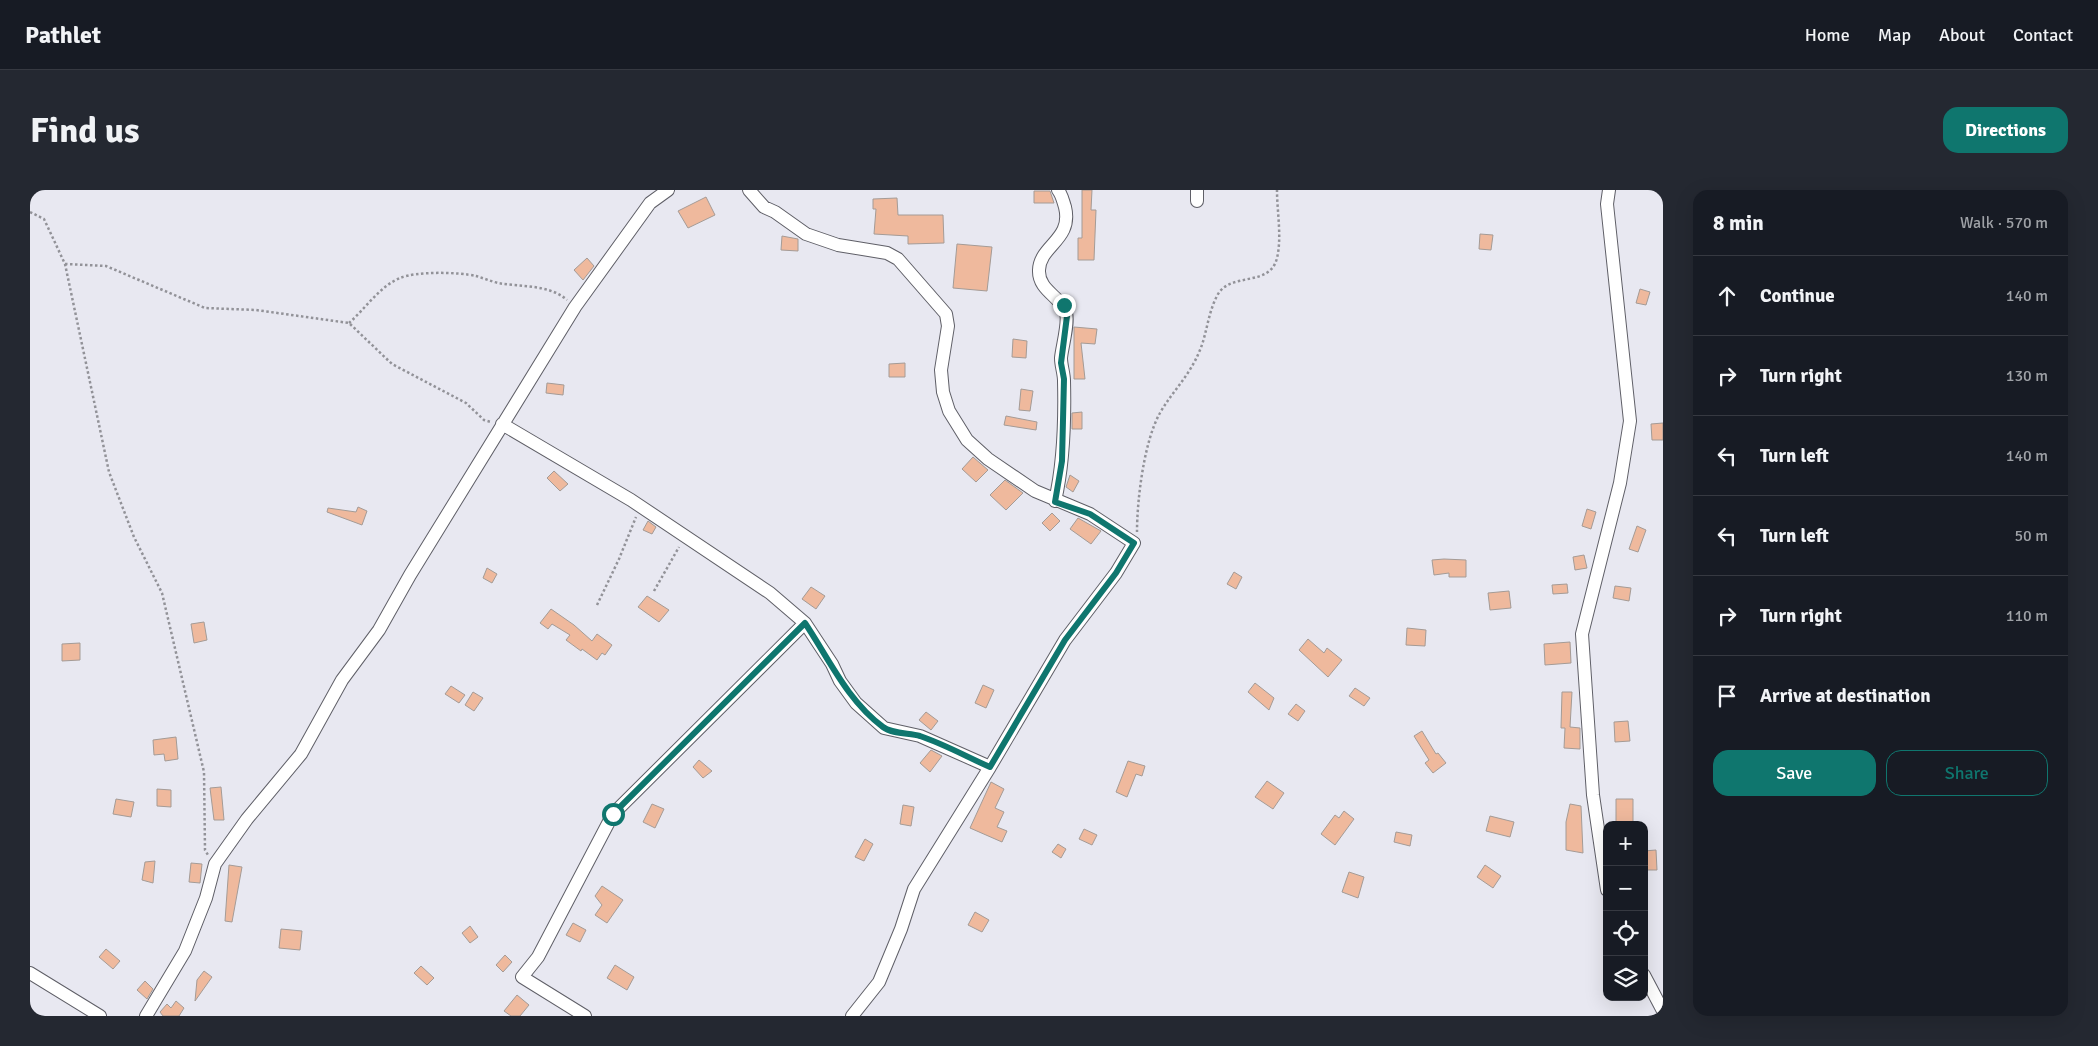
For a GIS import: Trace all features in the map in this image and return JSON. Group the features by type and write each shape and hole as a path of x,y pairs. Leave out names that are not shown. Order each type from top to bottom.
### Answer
{"street":[{"path":"146,1016 185,952 206,898 215,864 247,819 301,754 342,680 379,630 410,575 575,307 650,204 668,190"},
{"path":"749,190 764,207 775,212 806,234 838,244 887,253 898,259 946,314 948,326 941,370 943,392 949,411 967,440 988,459 1035,491 1055,502 1090,514 1134,543 1116,573 1065,640 990,767 914,889 902,929 879,982 852,1016"},
{"path":"1055,502 1061,476 1064,379 1062,353 1067,316 1064,305 1051,296 1044,286 1039,272 1041,261 1065,231 1066,213 1062,195 1058,190"},
{"path":"1604,866 1593,794 1582,634 1620,483 1630,421 1607,204 1609,190"},
{"path":"502,424 641,506 770,593 805,623 851,696 884,728 920,736 990,767"},
{"path":"586,1016 522,977 538,957 613,814 805,623"},
{"path":"30,973 100,1016"},
{"path":"1648,983 1663,1011"}],"path":[{"path":"1134,543 1137,534 1137,505 1141,478 1155,424 1163,407 1190,373 1201,349 1207,321 1217,295 1233,282 1267,274 1273,268 1278,251 1277,190"},
{"path":"30,212 44,219 65,264 109,472 134,537 152,570 164,600 204,772 205,850 215,864"},
{"path":"65,264 106,266 205,308 256,310 349,323 392,364 466,403 484,420 502,424"},
{"path":"349,323 391,283 402,277 417,275 460,274 499,283 524,284 561,294 575,307"},
{"path":"597,604 620,559 641,506"},
{"path":"654,591 685,536"}],"building":[{"path":"1082,190 1092,190 1091,210 1096,210 1094,260 1078,260 1078,238 1082,238"},
{"path":"1034,191 1050,191 1054,203 1034,203"},
{"path":"706,197 715,215 688,228 678,211"},
{"path":"897,198 898,215 943,215 944,243 908,244 908,236 874,234 876,209 873,209 873,199"},
{"path":"1480,234 1493,235 1491,250 1479,249"},
{"path":"782,236 798,239 798,251 781,250"},
{"path":"957,244 992,247 987,291 953,288"},
{"path":"587,258 594,266 583,280 574,270"},
{"path":"1640,289 1650,292 1646,305 1636,303"},
{"path":"1074,327 1097,329 1095,344 1081,343 1085,379 1074,379"},
{"path":"1013,339 1027,341 1026,358 1012,357"},
{"path":"905,363 905,377 889,377 889,364"},
{"path":"547,383 564,385 563,395 546,393"},
{"path":"1021,389 1033,391 1030,411 1019,410"},
{"path":"1082,412 1082,429 1072,429 1072,413"},
{"path":"1006,416 1037,422 1036,430 1004,425"},
{"path":"1663,423 1663,440 1652,440 1651,424"},
{"path":"973,457 988,470 976,482 962,469"},
{"path":"554,471 568,484 560,491 547,478"},
{"path":"1070,475 1079,481 1073,492 1066,487"},
{"path":"1005,480 1023,493 1006,510 990,495"},
{"path":"358,507 367,511 362,525 327,512 328,508 356,512"},
{"path":"1587,509 1596,512 1591,529 1582,526"},
{"path":"1052,513 1060,521 1050,531 1042,523"},
{"path":"1078,518 1101,531 1091,544 1070,529"},
{"path":"648,521 656,527 652,534 643,530"},
{"path":"1637,526 1646,530 1638,552 1629,549"},
{"path":"1584,555 1587,568 1575,570 1573,557"},
{"path":"1432,560 1466,560 1466,577 1449,577 1449,573 1434,575"},
{"path":"487,568 497,574 492,583 483,578"},
{"path":"1234,572 1242,577 1236,589 1227,584"},
{"path":"1567,584 1568,593 1553,594 1552,585"},
{"path":"1615,586 1631,588 1629,601 1613,598"},
{"path":"811,587 825,596 816,609 802,599"},
{"path":"1509,591 1511,608 1490,610 1488,593"},
{"path":"647,596 669,610 659,622 638,607"},
{"path":"551,609 574,625 592,641 597,634 612,645 605,655 602,653 597,660 566,640 570,635 552,624 548,629 540,623"},
{"path":"204,622 207,640 194,643 191,624"},
{"path":"1407,628 1426,630 1425,646 1406,645"},
{"path":"1308,639 1324,653 1327,648 1342,660 1328,677 1299,650"},
{"path":"1570,642 1571,663 1545,665 1544,644"},
{"path":"80,643 80,660 62,661 62,644"},
{"path":"1255,683 1274,698 1269,710 1248,692"},
{"path":"983,685 994,690 986,708 975,703"},
{"path":"451,686 465,695 459,703 445,694"},
{"path":"1355,688 1370,698 1364,706 1349,696"},
{"path":"473,692 483,698 474,711 465,705"},
{"path":"1562,692 1572,692 1570,727 1580,728 1580,749 1564,748 1565,728 1561,728"},
{"path":"1296,704 1305,711 1298,721 1288,714"},
{"path":"926,712 938,721 931,730 919,720"},
{"path":"1628,721 1630,741 1615,742 1614,722"},
{"path":"1422,731 1436,754 1438,753 1446,763 1433,773 1425,763 1429,760 1414,736"},
{"path":"176,737 178,759 165,761 164,754 154,755 153,740"},
{"path":"931,750 942,756 930,772 920,763"},
{"path":"699,760 712,771 703,778 693,767"},
{"path":"1128,761 1145,766 1142,776 1136,774 1127,797 1116,792"},
{"path":"1267,781 1284,793 1273,809 1255,797"},
{"path":"991,782 1004,789 995,808 1004,812 997,827 1007,831 1002,842 970,828"},
{"path":"221,787 224,820 214,820 210,788"},
{"path":"157,789 171,790 171,807 157,806"},
{"path":"116,799 134,802 131,817 113,814"},
{"path":"1616,799 1633,799 1633,821 1616,821"},
{"path":"652,804 664,809 655,828 643,822"},
{"path":"1570,804 1581,806 1583,853 1566,850 1566,822"},
{"path":"903,805 914,807 911,826 900,824"},
{"path":"1344,811 1354,819 1335,845 1321,834 1335,815 1339,818"},
{"path":"1490,816 1514,822 1510,837 1486,831"},
{"path":"1084,829 1097,835 1092,845 1079,839"},
{"path":"1396,832 1412,835 1410,846 1394,842"},
{"path":"865,839 873,844 864,861 855,857"},
{"path":"1058,844 1066,849 1061,858 1052,852"},
{"path":"1656,850 1657,870 1648,870 1648,851"},
{"path":"155,861 153,883 142,880 145,862"},
{"path":"191,863 202,864 200,883 189,882"},
{"path":"229,865 242,867 232,922 225,921"},
{"path":"1485,865 1501,876 1493,888 1477,877"},
{"path":"1349,872 1364,877 1358,898 1342,892"},
{"path":"602,886 623,900 607,923 595,915 602,905 595,896"},
{"path":"975,912 989,920 982,932 968,925"},
{"path":"573,923 586,930 580,942 566,935"},
{"path":"470,926 478,937 470,943 462,933"},
{"path":"281,929 302,931 300,950 279,948"},
{"path":"106,949 120,961 113,969 99,957"},
{"path":"505,955 512,962 503,972 496,965"},
{"path":"615,965 634,977 627,990 607,978"},
{"path":"421,966 434,978 427,985 414,973"},
{"path":"204,971 212,977 195,1001 197,980"},
{"path":"145,981 153,989 147,999 137,990"},
{"path":"517,995 529,1005 520,1016 511,1016 504,1011"},
{"path":"176,1001 184,1008 179,1016 163,1016 160,1012 167,1004 171,1008"}],"route":[{"path":"613,814 805,623 832,664 840,681 856,703 884,728 920,736 990,767 1065,640 1116,573 1134,543 1090,514 1076,507 1055,502 1061,476 1062,461 1064,379 1061,363 1067,316 1064,305"}]}
